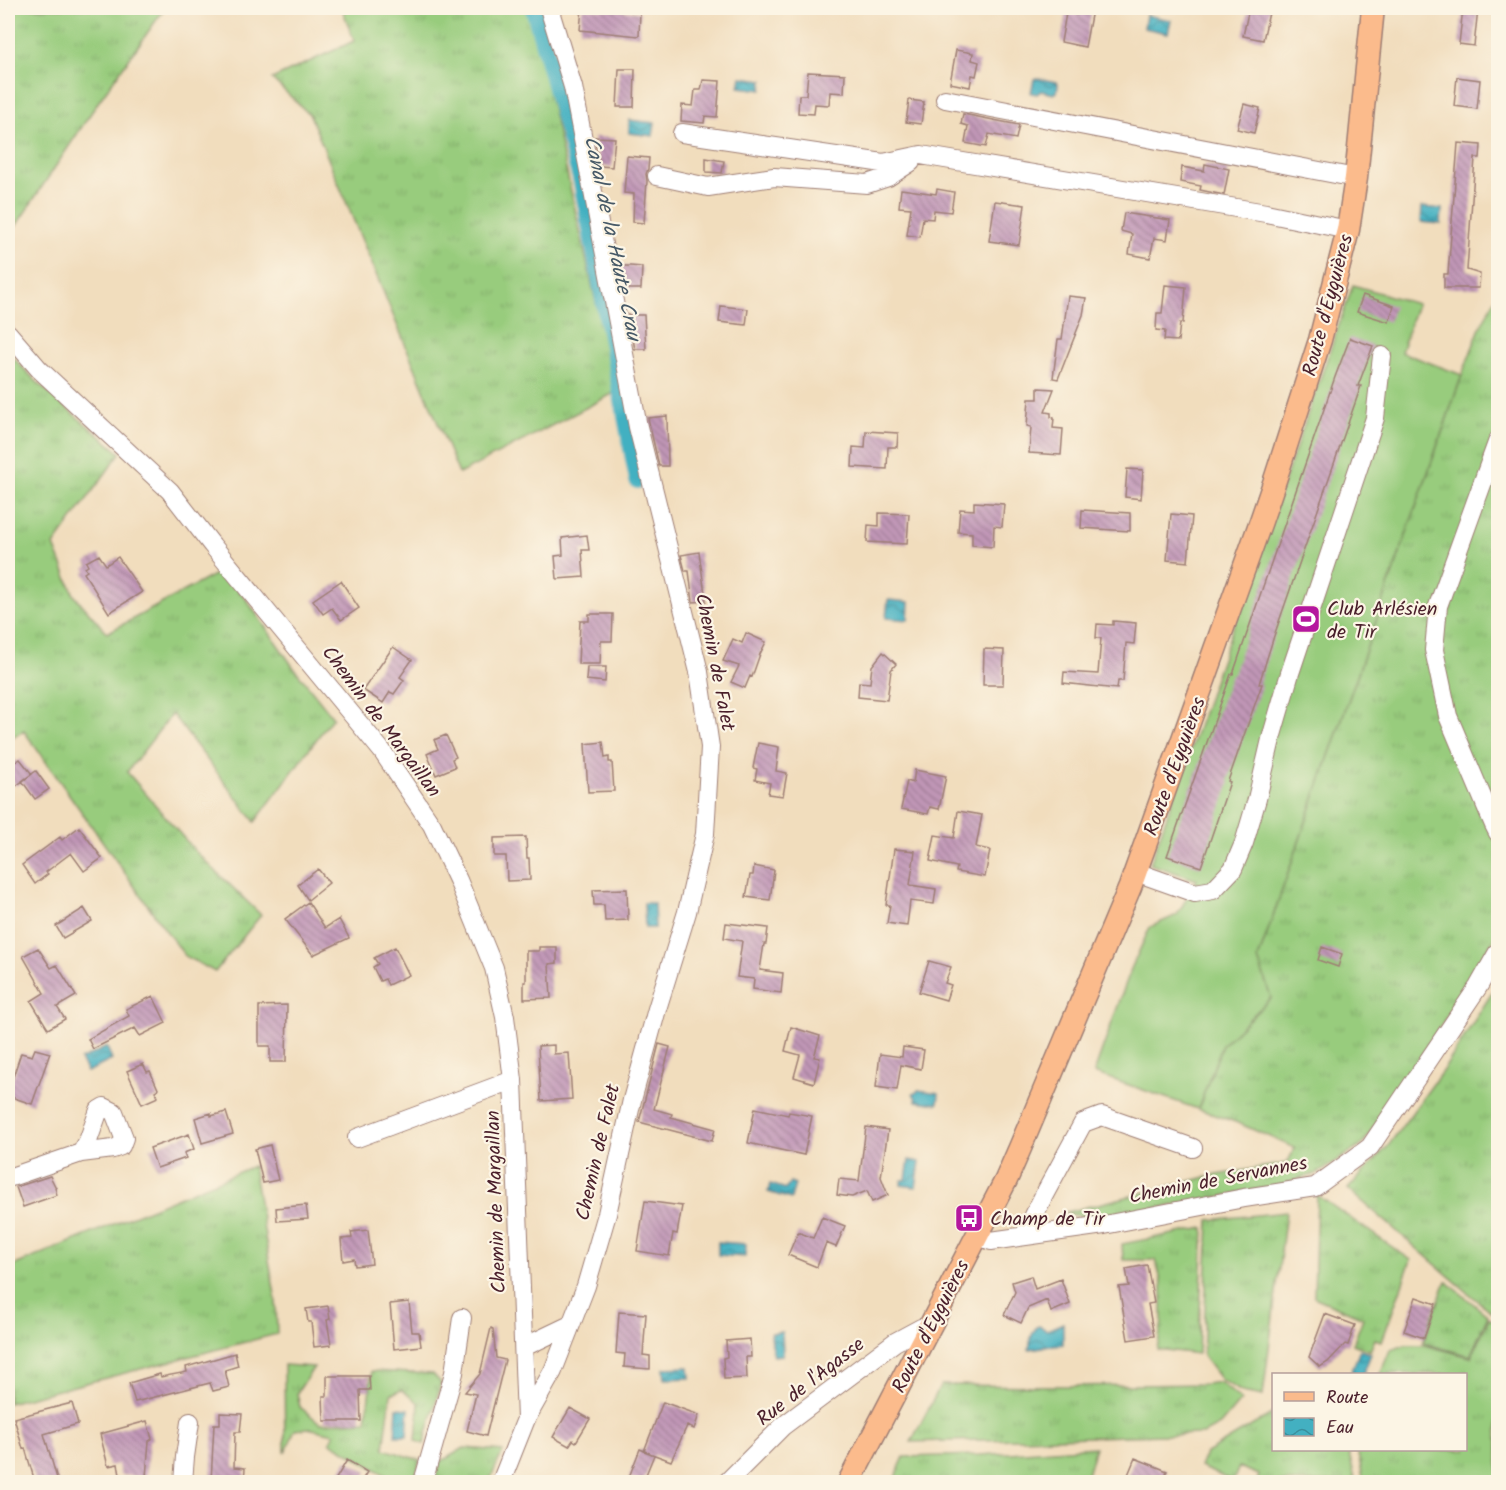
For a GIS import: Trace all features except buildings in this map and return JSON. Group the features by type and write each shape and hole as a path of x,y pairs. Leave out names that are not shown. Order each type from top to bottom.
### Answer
{"main road":[{"name":"Route d'Eyguières","path":"849,1482 1011,1169 1136,872 1274,483 1320,340 1348,230 1356,178 1373,8"}],"street":[{"name":"Chemin de Falet","path":"526,1419 553,1371 586,1286 607,1214 632,1100 687,912 705,834 710,747 699,672 638,427 573,87 549,8"},
{"path":"945,99 1356,178"},
{"path":"682,133 883,163 921,155 1266,213 1348,230"},
{"path":"657,176 708,187 774,177 867,184 888,177 921,155"},
{"name":"Chemin de Margaillan","path":"8,333 39,369 170,491 381,751 432,825 458,880 494,968 505,1017 513,1080 526,1419 501,1482"},
{"path":"1136,872 1195,893 1213,890 1233,870 1257,799 1290,673 1375,418 1382,356"},
{"path":"1498,440 1438,606 1434,650 1448,716 1498,833"},
{"name":"Chemin de Servannes","path":"977,1234 991,1240 1104,1225 1315,1187 1370,1147 1478,987 1498,952"},
{"path":"357,1138 513,1080"},
{"path":"1024,1236 1083,1123 1102,1116 1193,1148"},
{"path":"8,1178 81,1153"},
{"path":"423,1482 454,1374 462,1318"},
{"path":"524,1347 570,1325"},
{"name":"Rue de l'Agasse","path":"727,1482 783,1426 895,1342 921,1328 929,1327"},
{"path":"183,1482 190,1422"}],"green space":[{"path":"8,8 165,8 99,101 8,238"},
{"path":"342,8 530,8 616,392 459,474 310,115 272,79 354,41"},
{"name":"Club Arlésien de Tir","path":"1353,285 1417,304 1401,352 1462,375 1258,959 1271,998 1222,1045 1198,1109 1094,1073 1131,969 1150,927 1177,915 1197,880 1150,864"},
{"path":"1498,293 1498,932 1437,1032 1362,1145 1318,1173 1281,1185 1101,1219 1063,1213 1206,1177 1287,1163 1295,1148 1238,1123 1198,1109 1222,1045 1271,998 1258,959 1462,375 1480,328"},
{"path":"8,351 47,392 120,453 54,545 74,595 107,633 225,569 294,668 333,717 255,822 172,714 127,772 195,851 261,915 215,972 185,956 24,731 8,739"},
{"path":"1498,983 1498,1316 1348,1189 1388,1146 1446,1066"},
{"path":"253,1166 276,1301 277,1334 8,1403 8,1268"},
{"path":"1317,1195 1411,1260 1382,1341 1375,1339 1370,1351 1353,1344 1363,1318 1314,1297"},
{"path":"1286,1212 1263,1396 1242,1392 1221,1380 1203,1356 1209,1220"},
{"path":"1204,1228 1198,1354 1157,1349 1162,1322 1162,1285 1156,1260 1123,1260 1122,1244"},
{"path":"1446,1281 1488,1316 1470,1356 1423,1343"},
{"path":"1489,1318 1498,1323 1498,1482 1364,1482 1357,1451 1467,1451 1467,1373 1380,1373 1390,1350 1406,1345 1424,1345 1471,1357"},
{"path":"284,1365 314,1367 297,1393 300,1407 320,1423 366,1421 372,1371 433,1374 441,1383 424,1444 416,1441 419,1403 402,1390 391,1394 384,1449 420,1460 414,1482 397,1482 330,1442 334,1434 308,1428 295,1430 285,1453"},
{"path":"1220,1382 1241,1400 1220,1425 1203,1434 911,1442 941,1385 1067,1386"},
{"path":"1272,1414 1272,1451 1348,1451 1356,1482 1257,1482 1259,1475 1239,1467 1233,1481 1200,1467 1206,1453"},
{"path":"1095,1447 1085,1482 893,1482 904,1457 980,1455"},
{"path":"464,1448 503,1451 489,1482 434,1482 440,1462"}],"water":[{"path":"1146,15 1171,20 1168,33 1144,28"},
{"path":"741,77 763,80 762,90 739,87"},
{"path":"1036,78 1056,82 1057,92 1054,94 1041,91 1037,94 1031,93"},
{"path":"629,120 655,123 653,136 629,133"},
{"path":"1422,207 1442,209 1441,224 1421,222"},
{"path":"888,600 909,602 908,620 886,618"},
{"path":"644,903 654,903 655,928 645,928"},
{"path":"107,1047 112,1060 87,1072 80,1060"},
{"path":"918,1090 939,1093 938,1104 916,1101 913,1094"},
{"path":"909,1160 920,1162 916,1187 901,1185 902,1180 906,1180"},
{"path":"790,1182 795,1184 791,1199 768,1192 770,1184 786,1189"},
{"path":"718,1242 746,1244 745,1257 718,1255"},
{"path":"1063,1323 1063,1344 1029,1349 1036,1327 1047,1330"},
{"path":"782,1332 783,1355 773,1356 771,1333"},
{"path":"1360,1350 1371,1354 1363,1373 1351,1373"},
{"path":"689,1367 690,1378 665,1379 664,1368"},
{"path":"397,1408 409,1409 407,1436 395,1436"}],"waterway":[{"name":"Canal de la Haute Crau","path":"534,8 582,182 638,480"}],"place":[{"name":"Club Arlésien de Tir","path":"1306,619"},
{"name":"Champ de Tir","path":"969,1218"}]}
